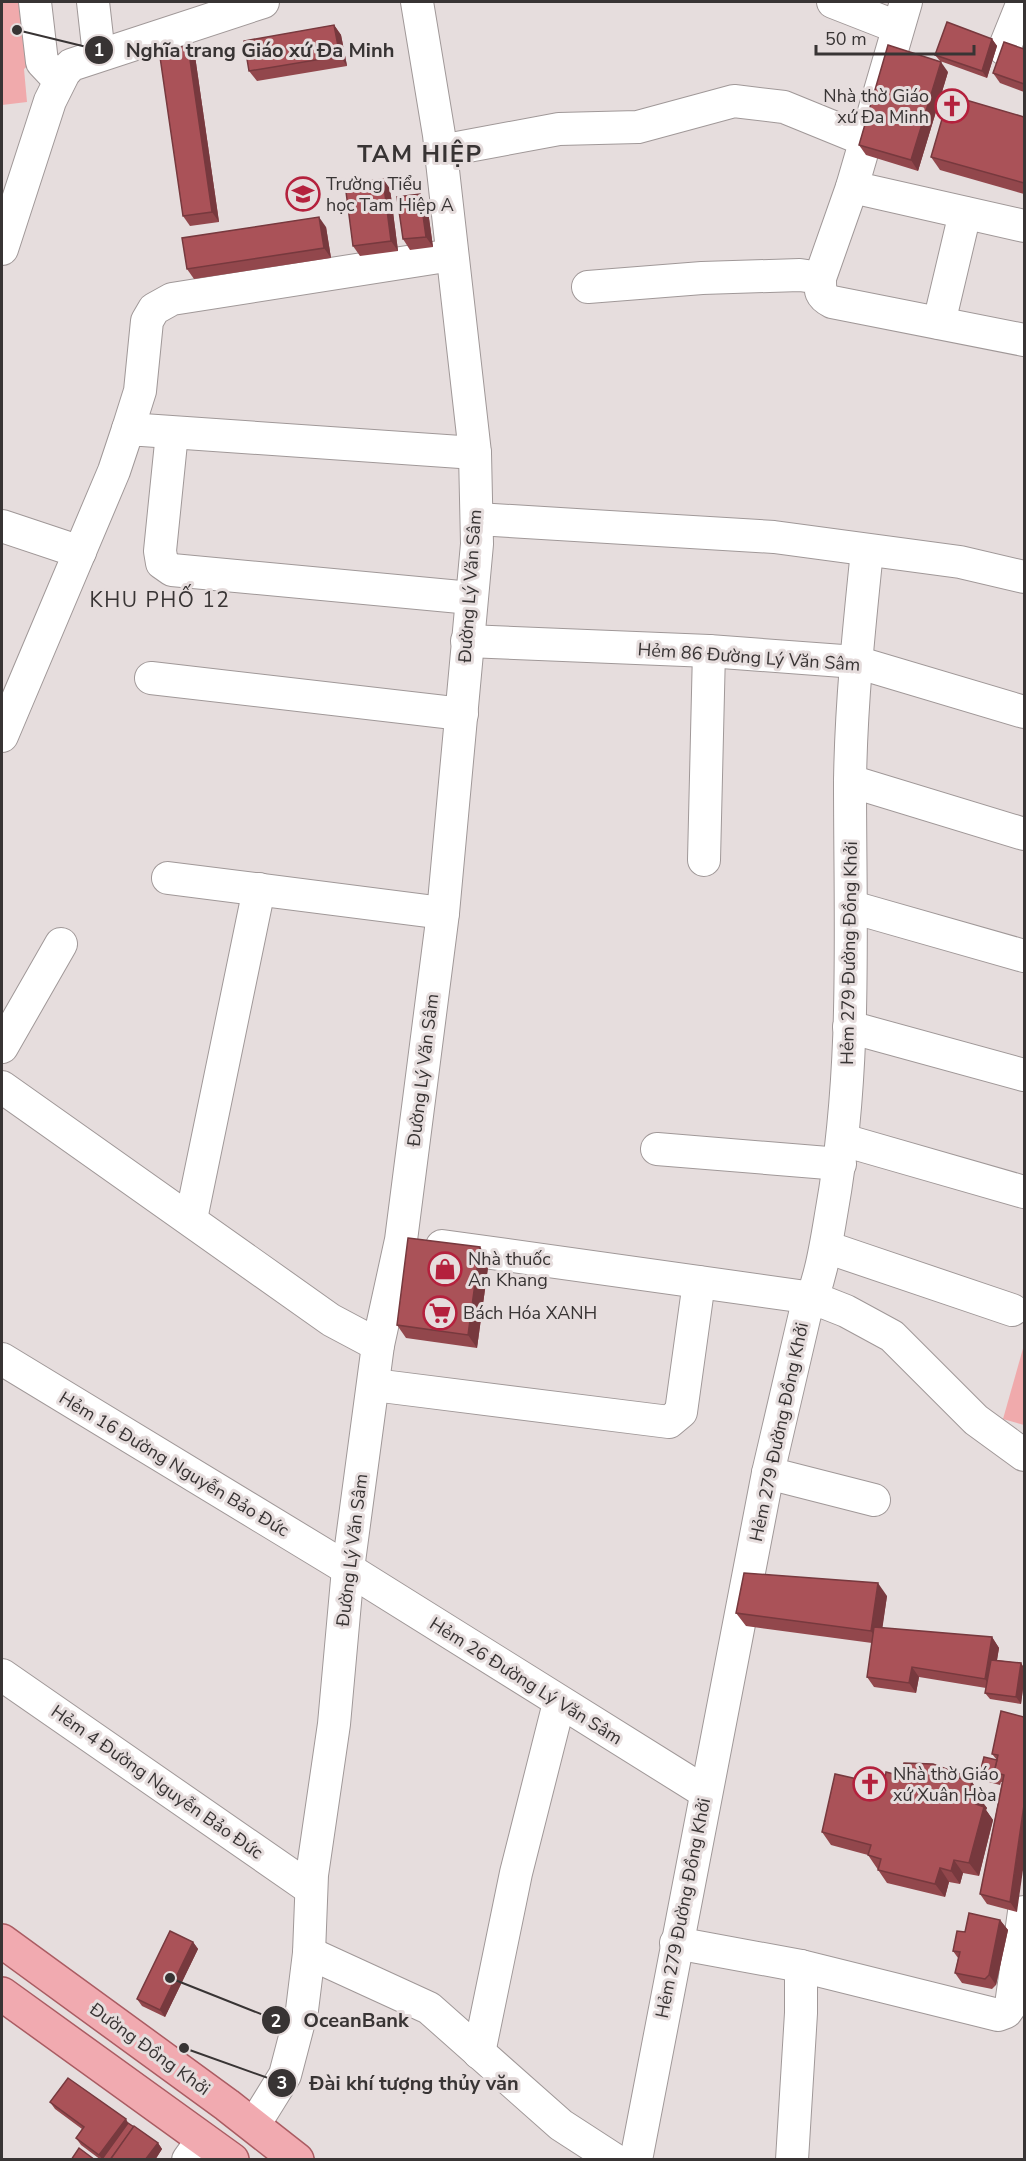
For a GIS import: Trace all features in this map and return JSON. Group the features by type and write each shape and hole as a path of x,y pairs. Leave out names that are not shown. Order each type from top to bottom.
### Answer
{"main road":[{"name":"Đường Đồng Khởi","path":"2,1941 227,2104 297,2160"},
{"path":"2,1994 196,2149 231,2159 254,2125"},
{"path":"196,2149 227,2104"}],"street":[{"path":"35,2 42,62 59,80"},
{"path":"93,2 99,55"},
{"path":"2,249 59,80 71,65 263,2"},
{"name":"Đường Lý Văn Sâm","path":"254,2125 271,2101 291,2057 302,2010 309,1953 311,1889 334,1724 348,1569 378,1345 401,1240 443,913 471,598 477,519 475,453 441,151 417,2"},
{"path":"833,2 902,14 852,187 820,278 820,291 824,298 832,302 1024,340"},
{"path":"1004,49 1023,2"},
{"path":"441,151 559,129 638,127 734,101 784,107 865,140"},
{"path":"852,187 1024,226"},
{"path":"939,323 965,213"},
{"path":"2,736 114,471 140,391 147,321 154,309 172,299 452,255"},
{"path":"588,287 702,278 800,275 820,278"},
{"path":"128,429 475,453"},
{"path":"172,433 160,551 162,563 172,570 471,598"},
{"path":"477,519 774,537 960,562 1024,578"},
{"path":"2,526 80,552"},
{"name":"Hẻm 279 Đường Đồng Khởi","path":"636,2160 768,1473 805,1314 813,1298 826,1247 842,1152 849,1027 852,908 850,781 856,662 867,551"},
{"name":"Hẻm 86 Đường Lý Văn Sâm","path":"467,640 709,651 856,662 1024,712"},
{"path":"704,860 709,651"},
{"path":"152,678 462,714"},
{"path":"850,781 1024,834"},
{"path":"168,878 443,913"},
{"path":"191,1219 259,890"},
{"path":"852,908 1024,956"},
{"path":"2,1047 61,944"},
{"path":"849,1027 1024,1075"},
{"path":"2,1087 331,1320 378,1345"},
{"path":"657,1149 842,1152 1024,1192"},
{"path":"401,1240 813,1298 846,1311 892,1336 976,1420 1024,1455"},
{"path":"826,1247 1012,1310"},
{"path":"374,1385 669,1422 681,1412 699,1282"},
{"name":"Hẻm 16 Đường Nguyễn Bảo Đức","path":"2,1359 348,1569"},
{"path":"768,1473 874,1500"},
{"name":"Hẻm 26 Đường Lý Văn Sâm","path":"348,1569 705,1792"},
{"name":"Hẻm 4 Đường Nguyễn Bảo Đức","path":"2,1675 311,1889"},
{"path":"478,2053 516,1873 558,1702"},
{"path":"676,1943 801,1966 998,2015 1006,2012 1011,2005 1024,1912"},
{"path":"309,1953 429,2008 561,2125 615,2160"},
{"path":"792,2160 801,2013 801,1966"}],"shaded area":[{"path":"2,2 30,2 35,59 24,69 27,102 2,105"},
{"path":"1024,1345 1024,1425 1003,1419"}],"building":[{"path":"947,22 992,39 982,71 935,55"},
{"path":"334,25 340,56 249,71 244,41"},
{"path":"1004,42 1024,49 1024,84 993,73"},
{"path":"888,45 941,62 911,160 859,145"},
{"path":"188,46 212,212 183,216 159,50"},
{"path":"949,95 1024,117 1024,183 931,157"},
{"path":"383,179 391,241 353,246 345,184"},
{"path":"420,194 426,237 403,239 397,197"},
{"path":"319,217 324,248 187,269 182,238"},
{"path":"408,1238 480,1247 468,1335 397,1325"},
{"path":"744,1573 878,1583 871,1631 736,1613"},
{"path":"874,1627 992,1637 985,1679 912,1667 909,1683 867,1677"},
{"path":"991,1660 1021,1663 1016,1697 985,1693"},
{"path":"1001,1711 1024,1717 1024,1805 1010,1902 980,1894 1004,1775 994,1772 998,1755 992,1754"},
{"path":"984,1757 997,1760 994,1772 999,1778 998,1781 979,1776"},
{"path":"904,1763 933,1764 960,1774 959,1778 972,1782 969,1793 978,1795 976,1804 984,1807 969,1863 954,1860 951,1871 940,1868 935,1884 878,1870 881,1859 868,1855 871,1845 822,1832 835,1774 884,1785 886,1772 901,1776"},
{"path":"969,1913 1000,1920 989,1975 985,1979 955,1973 960,1952 953,1951 957,1931 965,1932"},
{"path":"170,1931 193,1942 160,2010 137,1999"},
{"path":"68,2078 126,2119 99,2155 76,2138 84,2127 50,2102"},
{"path":"128,2123 134,2127 110,2160 103,2160 102,2159"},
{"path":"134,2126 158,2143 145,2160 110,2160"},
{"path":"79,2148 95,2160 71,2160"}],"place":[{"name":"Nghĩa trang Giáo xứ Đa Minh","path":"17,30"},
{"name":"Nhà thờ Giáo xứ Đa Minh","path":"952,106"},
{"name":"Trường Tiểu học Tam Hiệp A","path":"303,194"},
{"name":"Nhà thuốc An Khang","path":"445,1269"},
{"name":"Bách Hóa XANH","path":"440,1313"},
{"name":"Nhà thờ Giáo xứ Xuân Hòa","path":"870,1784"},
{"name":"OceanBank","path":"170,1978"},
{"name":"Đài khí tượng thủy văn","path":"184,2048"}],"district":[{"name":"TAM HIỆP","path":"420,154"},
{"name":"KHU PHỐ 12","path":"160,600"}]}
